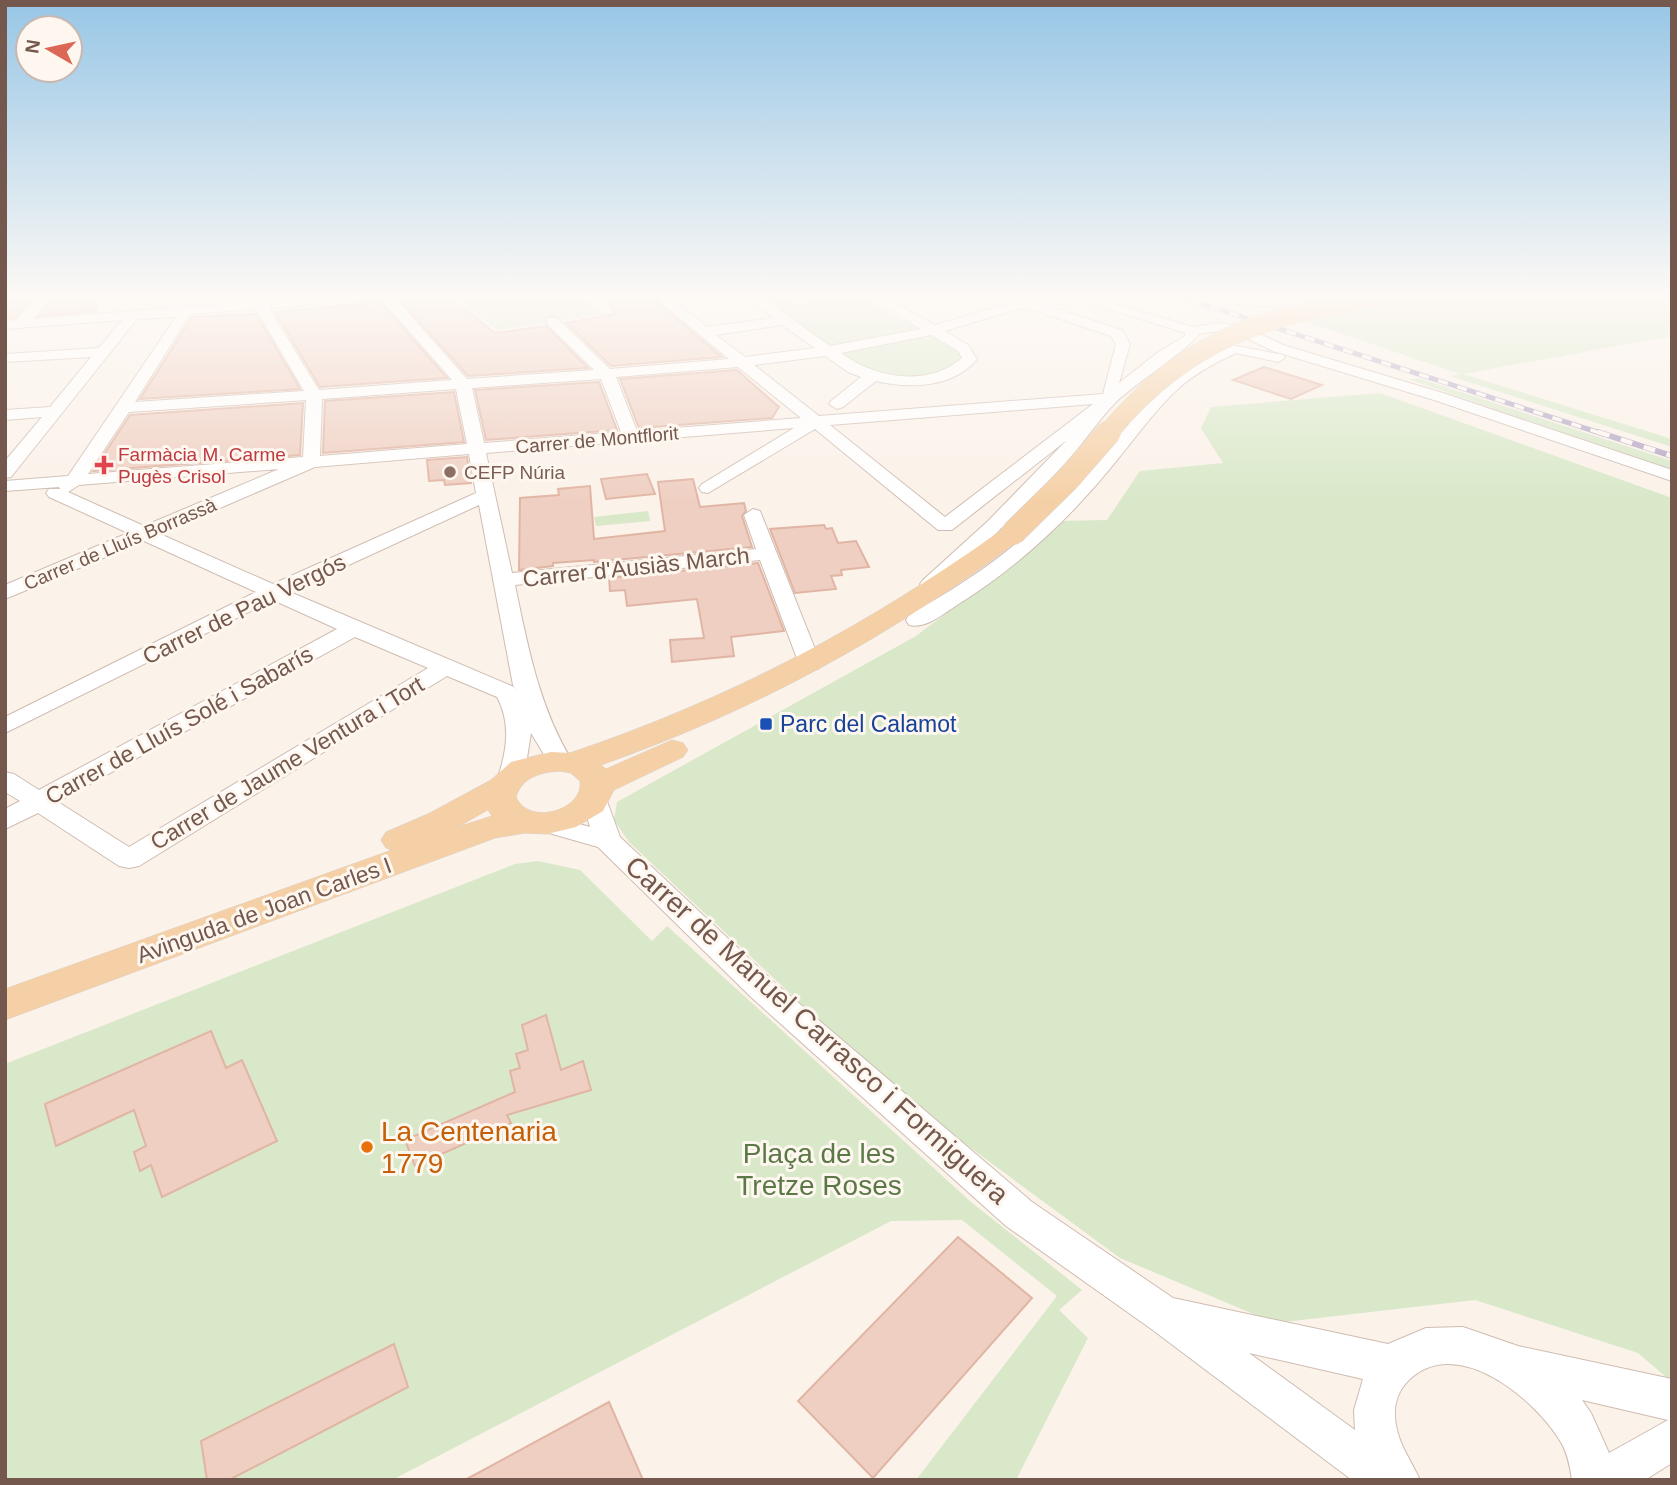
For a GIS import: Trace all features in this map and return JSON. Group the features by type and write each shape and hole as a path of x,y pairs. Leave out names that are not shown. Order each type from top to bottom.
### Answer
{"main road":[{"path":"907,616 750,696 676,728 567,762 536,764 507,782 499,797 502,807 510,816 534,822 575,815 597,792 817,680 907,616 972,575 1062,485 1140,396 1180,363"},
{"path":"567,762 591,772 597,792"},
{"name":"Avinguda de Joan Carles I","path":"5,983 411,835 485,799 507,782"},
{"name":"Avinguda de Joan Carles I","path":"5,1005 489,828 534,822"}],"street":[{"path":"5,473 95,363"},
{"path":"5,499 22,500 54,494 76,481 154,363"},
{"path":"295,363 314,395 311,462"},
{"path":"445,363 463,384 478,450 484,496 505,580 520,740 507,782"},
{"path":"596,363 607,374 632,438"},
{"path":"126,407 727,363"},
{"path":"744,363 945,526 1099,404 1111,398"},
{"path":"846,363 872,376 929,379 950,376 966,363"},
{"path":"1111,398 1117,363"},
{"path":"907,616 1063,455 1111,398 1154,363"},
{"path":"907,616 968,591 1009,560 1052,521 1113,456 1157,398 1171,385 1205,363"},
{"path":"1296,363 1406,394 1672,486"},
{"path":"1329,363 1440,397 1672,477"},
{"path":"1115,370 1132,379 1171,385"},
{"path":"837,404 872,376"},
{"path":"867,418 865,427 837,440 789,438 770,426 777,415 796,407 837,404 853,409 867,418 1111,398"},
{"path":"5,415 55,411"},
{"name":"Carrer de Montflorit","path":"5,486 867,418"},
{"path":"708,488 815,423"},
{"name":"Carrer de Lluís Borrassà","path":"5,593 311,462"},
{"path":"54,494 444,668 515,689 535,702 543,733 567,762"},
{"name":"Carrer de Pau Vergós","path":"5,726 273,592 484,496"},
{"path":"753,515 810,664"},
{"name":"Carrer d'Ausiàs March","path":"505,580 766,554"},
{"name":"Carrer de Lluís Solé i Sabarís","path":"5,820 354,629"},
{"name":"Carrer de Jaume Ventura i Tort","path":"39,802 129,859 444,668"},
{"path":"5,780 39,802"},
{"name":"Carrer de Manuel Carrasco i Formiguera","path":"597,792 608,841"},
{"name":"Carrer de Manuel Carrasco i Formiguera","path":"534,822 608,841 763,990 1020,1214 1164,1315 1388,1480"},
{"name":"Carrer de Manuel Carrasco i Formiguera","path":"1164,1315 1391,1365"},
{"path":"1398,1480 1387,1462 1375,1424 1377,1392 1391,1365 1410,1352 1440,1345 1473,1349 1510,1364 1672,1400"},
{"path":"1510,1364 1540,1386 1569,1417 1586,1448 1594,1480"},
{"path":"1605,1480 1672,1439"}],"green space":[{"path":"855,363 959,363 926,377 905,377 865,370"},
{"path":"1428,363 1522,363 1463,374 1672,439 1672,447 1450,376 1460,374"},
{"path":"1408,379 1421,379 1672,461 1672,470"},
{"path":"1380,393 1672,498 1672,1382 1638,1353 1475,1300 1275,1323 1120,1258 896,1093 629,842 614,820 617,802 916,636 996,576 1059,521 1107,520 1140,471 1223,463 1201,428 1211,407"},
{"path":"648,511 650,521 596,526 594,517"},
{"name":"La Centenaria 1779","path":"538,861 580,870 652,941 667,926 971,1202 1082,1290 1059,1310 1088,1338 1016,1480 916,1480 1057,1296 962,1220 891,1221 392,1480 5,1480 5,1064 515,864"}],"building":[{"path":"163,363 285,363 300,389 140,399"},
{"path":"306,363 434,363 447,378 320,387"},
{"path":"457,363 583,363 588,368 468,376"},
{"path":"608,363 644,363 611,366"},
{"path":"1264,367 1322,385 1291,399 1233,380"},
{"path":"737,370 779,407 772,418 639,428 620,379"},
{"path":"599,382 617,430 486,440 475,390"},
{"path":"454,392 464,442 323,453 325,401"},
{"path":"303,403 300,455 93,471 130,415"},
{"name":"CEFP Núria","path":"467,457 471,483 445,485 444,480 429,481 427,460"},
{"path":"647,474 655,494 606,499 601,479"},
{"path":"693,479 700,507 744,503 746,511 742,516 752,547 594,562 553,563 553,566 519,570 520,498 559,495 558,489 590,486 594,539 665,531 658,482"},
{"path":"824,525 826,529 832,528 838,543 856,541 869,567 841,570 842,575 831,576 836,589 795,593 770,529"},
{"path":"758,563 784,631 731,637 734,656 672,662 670,640 704,638 697,599 627,606 625,590 610,591 609,578"},
{"path":"546,1015 561,1070 583,1061 591,1090 507,1115 511,1123 415,1166 405,1140 515,1092 510,1071 520,1068 516,1054 528,1050 522,1025"},
{"path":"211,1031 226,1068 242,1060 277,1141 162,1197 151,1165 140,1171 134,1152 146,1146 134,1110 56,1146 45,1104"},
{"path":"958,1237 1032,1298 873,1478 798,1401"},
{"path":"394,1344 408,1387 229,1480 207,1480 201,1441"},
{"path":"609,1402 643,1480 465,1480"}],"railway":[{"path":"1385,363 1603,434"},
{"path":"1598,432 1672,456"}],"place":[{"name":"Farmàcia M. Carme Pugès Crisol","path":"104,465"},
{"name":"CEFP Núria","path":"450,472"},
{"name":"Parc del Calamot","path":"766,724"},
{"name":"La Centenaria 1779","path":"367,1147"}],"park label":[{"name":"Plaça de les Tretze Roses","path":"819,1169"}]}
